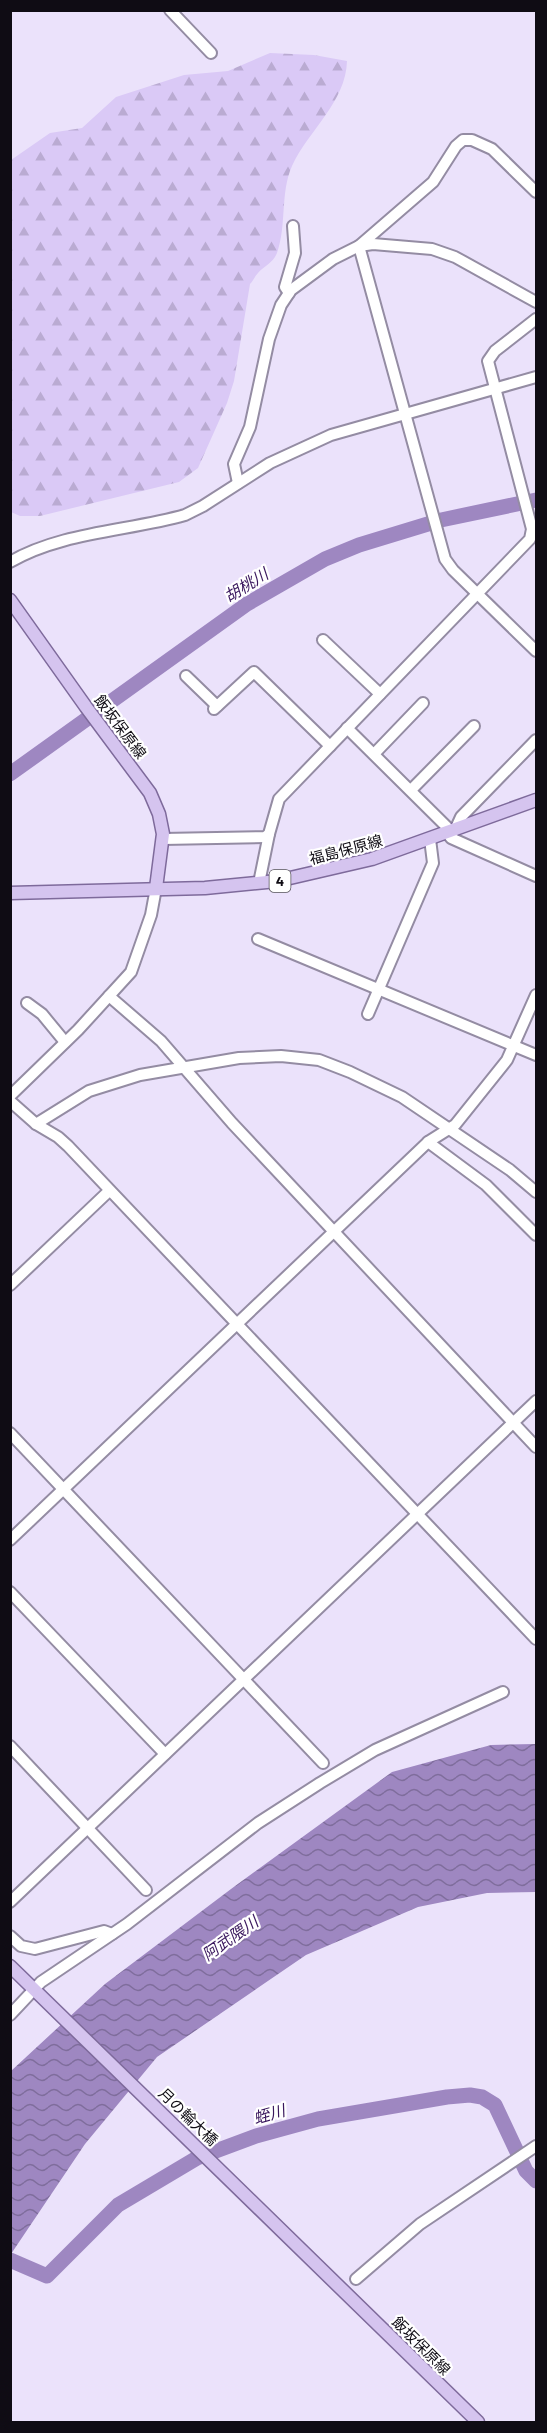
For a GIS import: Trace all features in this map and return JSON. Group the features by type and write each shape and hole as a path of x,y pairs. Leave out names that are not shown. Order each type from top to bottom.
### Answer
{"main road":[{"name":"飯坂保原線","path":"10,600 150,793 159,814 163,839 156,888"},
{"name":"福島保原線","path":"10,893 205,888 259,884 305,876 372,860 537,800"},
{"name":"月の輪大橋","path":"10,1966 344,2290"},
{"name":"飯坂保原線","path":"344,2290 478,2422"}],"street":[{"path":"170,10 211,53"},
{"path":"238,483 234,464 250,427 269,339 289,293 333,259 359,246 433,182 456,146 463,140 472,140 492,149 537,192"},
{"path":"289,293 285,286 295,253 293,226"},
{"path":"359,246 373,244 422,247 441,251 537,302"},
{"path":"359,246 445,559 453,570 537,651"},
{"path":"259,884 279,799 532,534 488,361 491,354 537,320"},
{"path":"10,562 56,542 185,515 280,458 331,435 537,377"},
{"path":"323,640 380,694"},
{"path":"186,676 215,708 254,672 330,746"},
{"path":"374,754 423,703"},
{"path":"411,790 474,726"},
{"path":"347,728 451,831"},
{"path":"537,740 461,817 451,831 451,838 537,876"},
{"path":"163,839 265,837 269,834"},
{"path":"369,1014 433,863 430,839"},
{"path":"10,1096 131,972 151,915 156,888"},
{"path":"258,939 537,1055"},
{"path":"10,1540 428,1142 450,1129 502,1066 515,1046 537,995"},
{"path":"109,996 146,1027 186,1068 232,1124 537,1447"},
{"path":"27,1003 42,1014 65,1042"},
{"path":"36,1124 89,1091 140,1075 239,1058 281,1056 319,1060 402,1097 510,1170 537,1192"},
{"path":"10,1101 36,1124 69,1146 109,1191 537,1639"},
{"path":"428,1142 486,1185 537,1235"},
{"path":"10,1285 109,1191"},
{"path":"10,1902 87,1826 537,1401"},
{"path":"10,1433 323,1763"},
{"path":"10,1592 165,1754"},
{"path":"10,2015 34,1988 112,1934 258,1823 344,1768 425,1725 503,1692"},
{"path":"10,1746 146,1890"},
{"path":"10,1936 21,1946 35,1949 104,1931 112,1934"},
{"path":"356,2279 420,2224 533,2148"}],"green space":[{"path":"270,53 314,55 347,61 345,76 333,103 299,153 288,176 282,231 277,253 250,284 234,381 227,403 198,468 179,482 40,516 20,516 11,512 11,160 50,133 82,128 116,97 184,75 228,71"}],"water":[{"name":"阿武隈川","path":"536,1744 536,1892 487,1893 418,1907 306,1955 157,2057 85,2144 11,2254 11,2071 105,1984 392,1772 491,1745"}],"waterway":[{"name":"胡桃川","path":"10,774 247,604 325,559 359,545 441,520 536,500"},
{"name":"蛭川","path":"10,2260 47,2276 118,2205 197,2158 256,2136 318,2119 447,2097 470,2095 482,2097 495,2105 526,2171 536,2181"}]}
